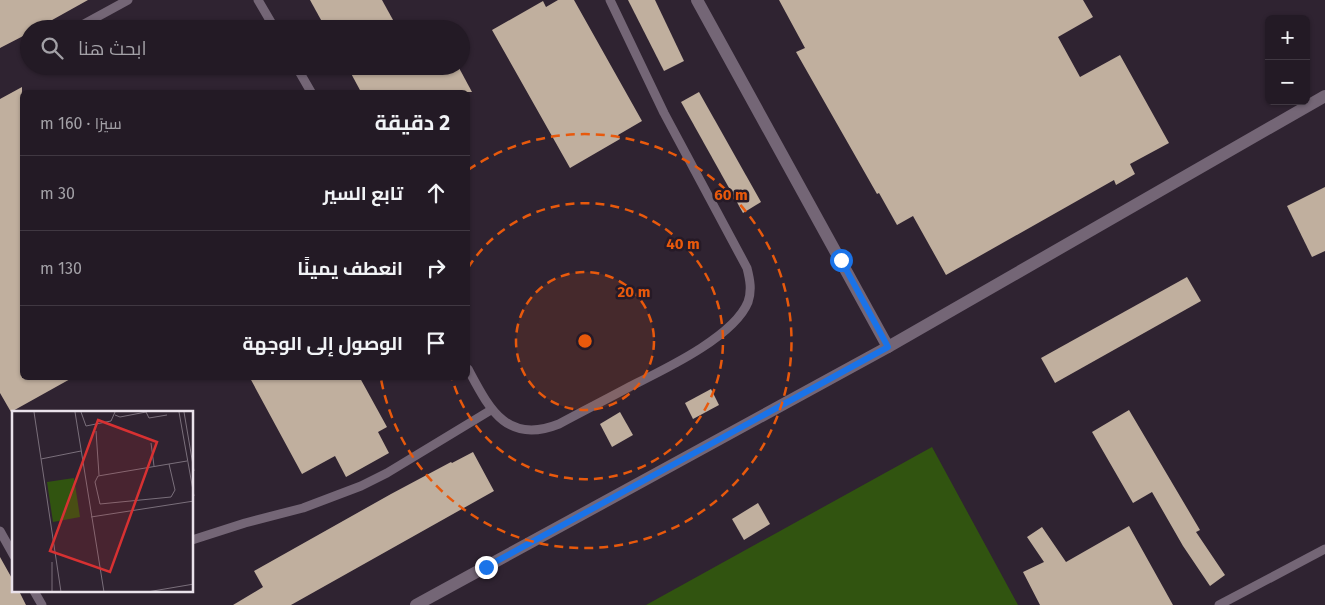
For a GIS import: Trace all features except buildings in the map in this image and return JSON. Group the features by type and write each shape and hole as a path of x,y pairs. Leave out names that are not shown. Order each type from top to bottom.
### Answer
{"street":[{"path":"697,0 888,347"},
{"path":"416,605 888,347 1325,96"}],"lane":[{"path":"91,20 128,0"},
{"path":"258,0 270,20"},
{"path":"470,373 491,410 500,418 522,428 534,430 547,428 559,424 699,350 730,325 748,302 750,280 747,268 664,112 610,0"},
{"path":"302,75 311,90"},
{"path":"194,539 245,523 304,508 361,486 387,473 491,410"},
{"path":"0,531 12,552"},
{"path":"1219,605 1325,548"},
{"path":"35,592 42,605"}],"green space":[{"path":"932,447 1018,605 646,605"}],"route":[{"path":"486,567 888,347 841,260"}]}
